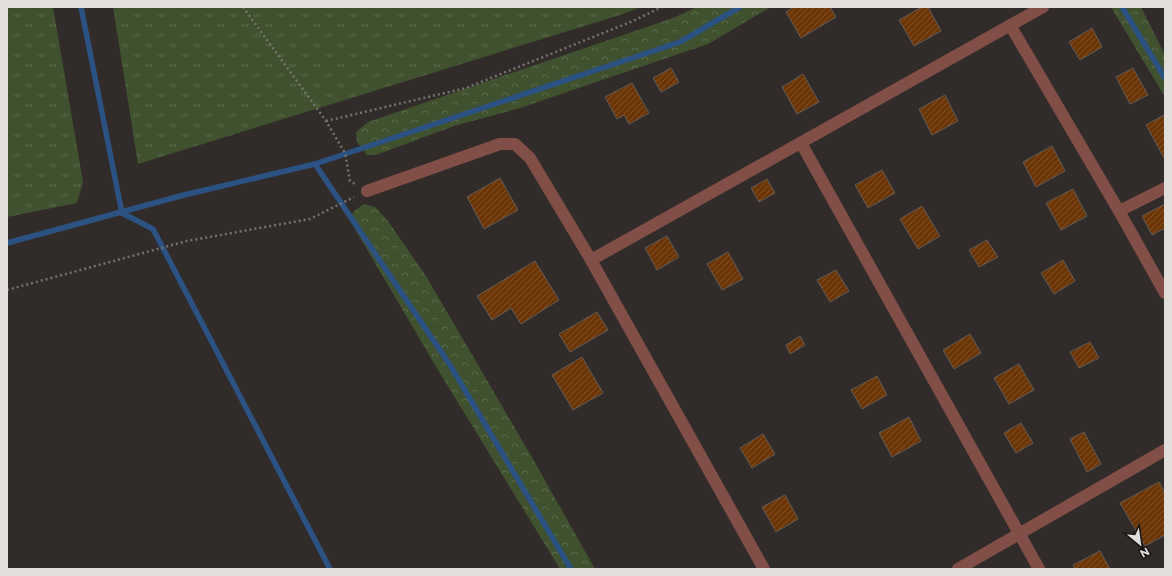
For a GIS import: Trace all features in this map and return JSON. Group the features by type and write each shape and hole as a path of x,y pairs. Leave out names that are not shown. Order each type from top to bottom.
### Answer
{"street":[{"path":"591,260 1043,7"},
{"path":"1010,25 1119,211 1165,293"},
{"path":"801,143 1039,569"},
{"path":"367,191 500,144 515,144 530,158 591,260 764,569"},
{"path":"1119,211 1165,188"},
{"path":"958,569 1165,450"}],"path":[{"path":"243,7 326,122 345,153 350,180 367,191"},
{"path":"326,122 466,88 633,21 662,7"},
{"path":"7,290 187,241 310,219 341,203"}],"green space":[{"path":"7,7 53,7 83,182 77,203 7,217"},
{"path":"113,7 641,7 623,14 138,164"},
{"path":"697,7 771,7 708,44 520,108 454,126 376,155 367,155 357,142 356,132 368,122 673,18"},
{"path":"1111,7 1141,7 1165,55 1165,97"},
{"path":"364,204 375,207 388,221 426,276 533,459 595,569 560,569 438,370 355,229 351,217 354,211"}],"building":[{"path":"794,7 830,7 836,17 801,38 786,12"},
{"path":"922,7 928,7 941,31 914,46 899,20"},
{"path":"1092,28 1102,47 1080,60 1069,42"},
{"path":"671,68 679,82 661,92 653,78"},
{"path":"1133,68 1148,95 1130,104 1116,77"},
{"path":"803,74 819,102 797,114 782,87"},
{"path":"632,83 649,113 629,124 624,115 617,119 605,97"},
{"path":"945,95 958,121 932,135 919,109"},
{"path":"1164,115 1165,157 1164,158 1146,125"},
{"path":"1052,146 1065,171 1036,187 1023,162"},
{"path":"882,170 895,193 868,208 855,185"},
{"path":"500,178 518,210 484,229 467,197"},
{"path":"767,179 775,193 759,202 751,188"},
{"path":"1073,189 1087,216 1061,230 1046,203"},
{"path":"1165,204 1165,228 1152,235 1142,216"},
{"path":"922,206 940,236 918,249 900,219"},
{"path":"667,236 679,257 657,270 645,248"},
{"path":"987,240 998,257 979,267 969,250"},
{"path":"728,252 743,279 722,290 707,264"},
{"path":"1063,260 1075,281 1054,294 1041,273"},
{"path":"535,261 559,300 521,324 511,308 492,320 477,296"},
{"path":"836,270 849,291 830,302 817,280"},
{"path":"597,312 608,330 570,352 559,334"},
{"path":"970,334 981,353 954,369 943,350"},
{"path":"800,336 805,345 790,354 786,345"},
{"path":"1090,342 1099,358 1079,368 1070,352"},
{"path":"582,357 603,393 573,410 552,375"},
{"path":"1019,364 1034,390 1009,404 994,378"},
{"path":"877,376 887,395 862,409 851,390"},
{"path":"909,417 921,441 892,457 879,433"},
{"path":"1021,423 1033,443 1016,453 1004,433"},
{"path":"1084,432 1101,464 1087,472 1070,439"},
{"path":"763,434 775,454 752,468 740,448"},
{"path":"1159,482 1165,493 1165,535 1145,546 1120,503"},
{"path":"785,495 798,519 776,532 762,507"},
{"path":"1100,551 1110,569 1075,569 1073,565"}],"waterway":[{"path":"81,7 122,213 153,229 330,569"},
{"path":"7,243 184,195 315,164 680,42 740,7"},
{"path":"1122,7 1165,78"},
{"path":"315,164 450,365 571,569"}]}
